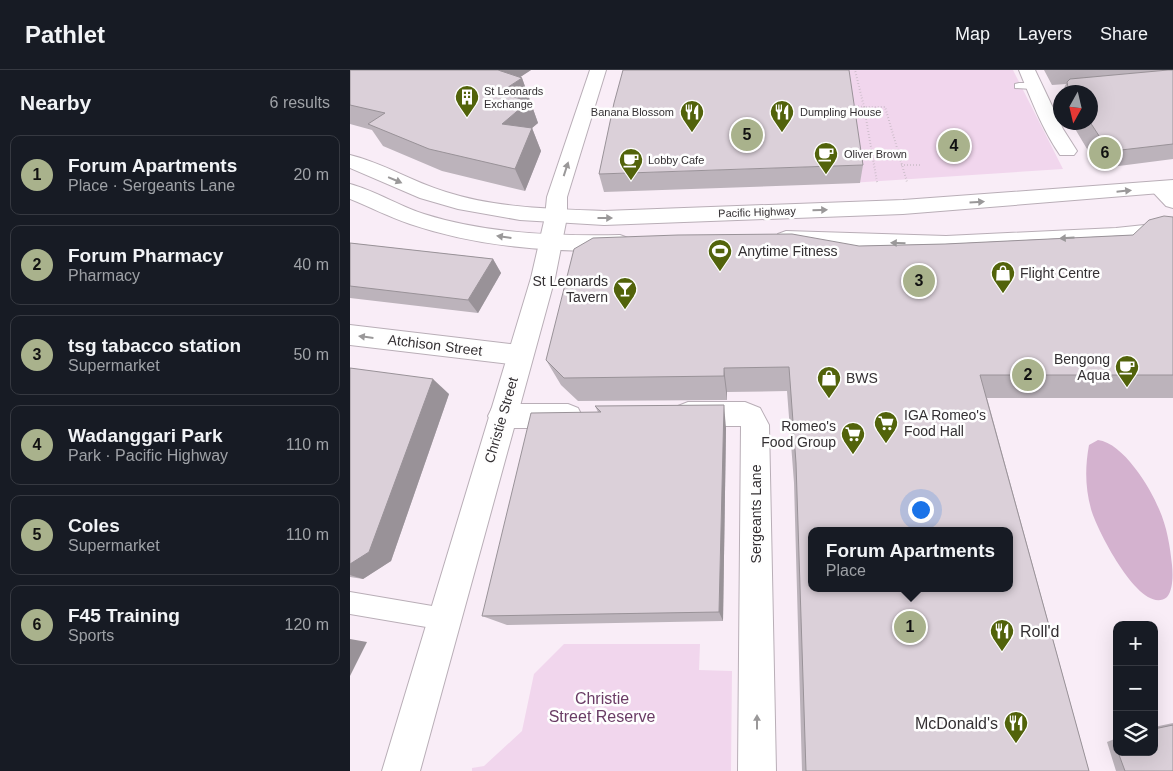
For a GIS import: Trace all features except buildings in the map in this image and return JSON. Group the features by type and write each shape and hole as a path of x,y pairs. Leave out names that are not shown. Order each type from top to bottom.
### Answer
{"main road":[{"name":"Christie Street","path":"401,771 552,242 557,197 598,70"},
{"path":"1034,85 1067,151"},
{"name":"Pacific Highway","path":"350,161 440,198 511,212 604,218 903,207 1168,192"},
{"path":"350,191 416,219 472,233 552,242 638,242"},
{"name":"Pacific Highway","path":"762,239 946,244 1116,235 1173,229"},
{"name":"Atchison Street","path":"350,335 519,355"},
{"name":"Sergeants Lane","path":"668,415 742,414 750,416 755,425 758,771"},
{"path":"502,416 591,416"}],"lane":[{"path":"350,603 444,619"}],"path":[{"path":"856,70 878,189"},
{"path":"846,106 885,107 896,150 909,188"},
{"path":"846,116 866,116"},
{"path":"901,165 920,165"}],"green space":[{"path":"844,70 1013,70 1063,169 850,183 859,176"},
{"name":"Christie Street Reserve","path":"564,644 700,644 699,670 732,671 731,771 472,771 472,768 484,766 522,731 534,674"}],"shaded area":[{"path":"1098,440 1117,449 1126,457 1149,489 1159,509 1168,537 1172,565 1171,586 1167,597 1156,600 1145,595 1121,568 1101,534 1091,509 1086,469 1089,445"}],"place":[{"name":"St Leonards Exchange","path":"467,118"},
{"name":"Banana Blossom","path":"692,133"},
{"name":"Dumpling House","path":"782,133"},
{"name":"Coles","path":"747,135"},
{"name":"Wadanggari Park","path":"954,146"},
{"name":"F45 Training","path":"1105,153"},
{"name":"Oliver Brown","path":"826,175"},
{"name":"Lobby Cafe","path":"631,181"},
{"name":"Anytime Fitness","path":"720,272"},
{"name":"tsg tabacco station","path":"919,281"},
{"name":"Flight Centre","path":"1003,294"},
{"name":"St Leonards Tavern","path":"625,310"},
{"name":"Forum Pharmacy","path":"1028,375"},
{"name":"Bengong Aqua","path":"1127,388"},
{"name":"BWS","path":"829,399"},
{"name":"IGA Romeo's Food Hall","path":"886,444"},
{"name":"Romeo's Food Group","path":"853,455"},
{"name":"Forum Apartments","path":"910,627"},
{"name":"Roll'd","path":"1002,652"},
{"name":"McDonald's","path":"1016,744"}]}
